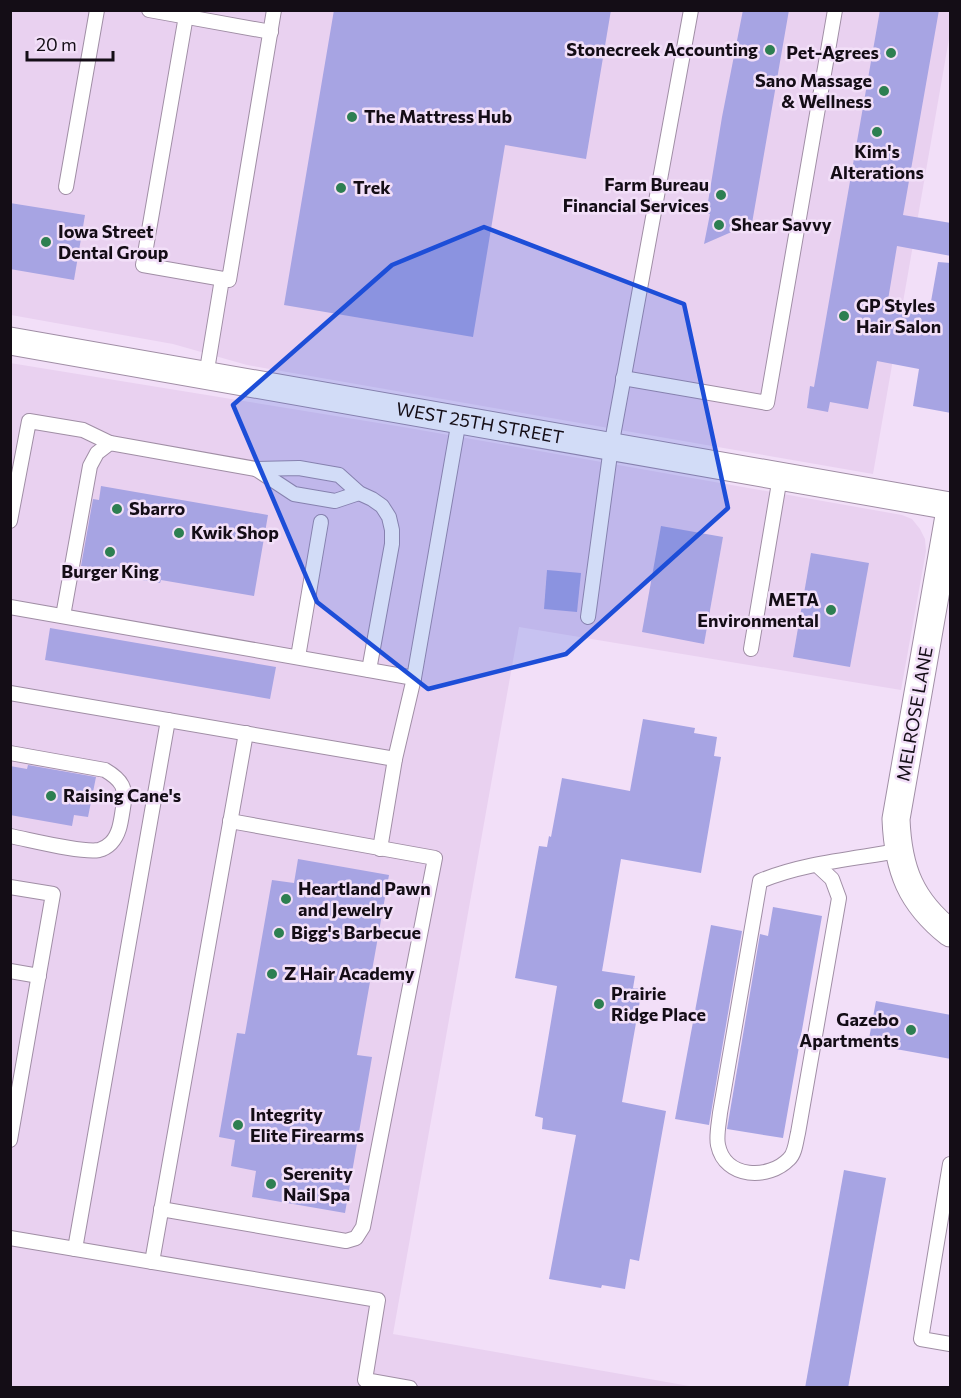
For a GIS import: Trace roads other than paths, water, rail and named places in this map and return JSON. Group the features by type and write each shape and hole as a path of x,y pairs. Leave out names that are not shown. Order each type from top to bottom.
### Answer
{"street":[{"name":"WEST 25TH STREET","path":"10,341 951,508"},
{"name":"MELROSE LANE","path":"951,508 896,819 898,851 902,868 912,890 927,913 951,933"}],"lane":[{"path":"66,188 97,10"},
{"path":"149,10 186,14 271,32"},
{"path":"186,14 143,265 229,280 274,10"},
{"path":"588,616 610,447 691,10"},
{"path":"623,378 767,403 836,10"},
{"path":"206,376 222,279"},
{"path":"10,521 28,420 83,430 110,443 256,469 298,468 339,475 359,493 382,506 389,517 392,530 392,544 369,670"},
{"path":"380,849 395,759 414,678 459,420"},
{"path":"63,616 90,466 97,453 110,443"},
{"path":"256,469 294,494 335,501 359,493"},
{"path":"751,649 780,477"},
{"path":"298,657 321,522"},
{"path":"10,607 414,678"},
{"path":"10,693 395,759"},
{"path":"75,1249 168,720"},
{"path":"152,1262 246,733"},
{"path":"10,753 105,770 117,777 125,796 116,836 110,844 100,850 87,850 10,836"},
{"path":"161,1209 346,1241 356,1238 363,1227 435,858 230,821"},
{"path":"818,866 831,879 839,898 798,1133 791,1158 773,1172 747,1173 727,1163 718,1145 720,1113 760,881 780,873 898,851"},
{"path":"10,887 53,894 10,1140"},
{"path":"10,971 39,976"},
{"path":"951,1164 921,1339 951,1344"},
{"path":"10,1238 378,1300 365,1380 410,1388"}],"place":[{"name":"Stonecreek Accounting","path":"770,50"},
{"name":"Pet-Agrees","path":"891,53"},
{"name":"Sano Massage & Wellness","path":"884,91"},
{"name":"The Mattress Hub","path":"352,117"},
{"name":"Kim's Alterations","path":"877,132"},
{"name":"Trek","path":"341,188"},
{"name":"Farm Bureau Financial Services","path":"721,195"},
{"name":"Shear Savvy","path":"719,225"},
{"name":"Iowa Street Dental Group","path":"46,242"},
{"name":"GP Styles Hair Salon","path":"844,316"},
{"name":"Sbarro","path":"117,509"},
{"name":"Kwik Shop","path":"179,533"},
{"name":"Burger King","path":"110,552"},
{"name":"META Environmental","path":"831,610"},
{"name":"Raising Cane's","path":"51,796"},
{"name":"Heartland Pawn and Jewelry","path":"286,899"},
{"name":"Bigg's Barbecue","path":"279,933"},
{"name":"Z Hair Academy","path":"272,974"},
{"name":"Prairie Ridge Place","path":"599,1004"},
{"name":"Gazebo Apartments","path":"911,1030"},
{"name":"Integrity Elite Firearms","path":"238,1125"},
{"name":"Serenity Nail Spa","path":"271,1184"}]}
